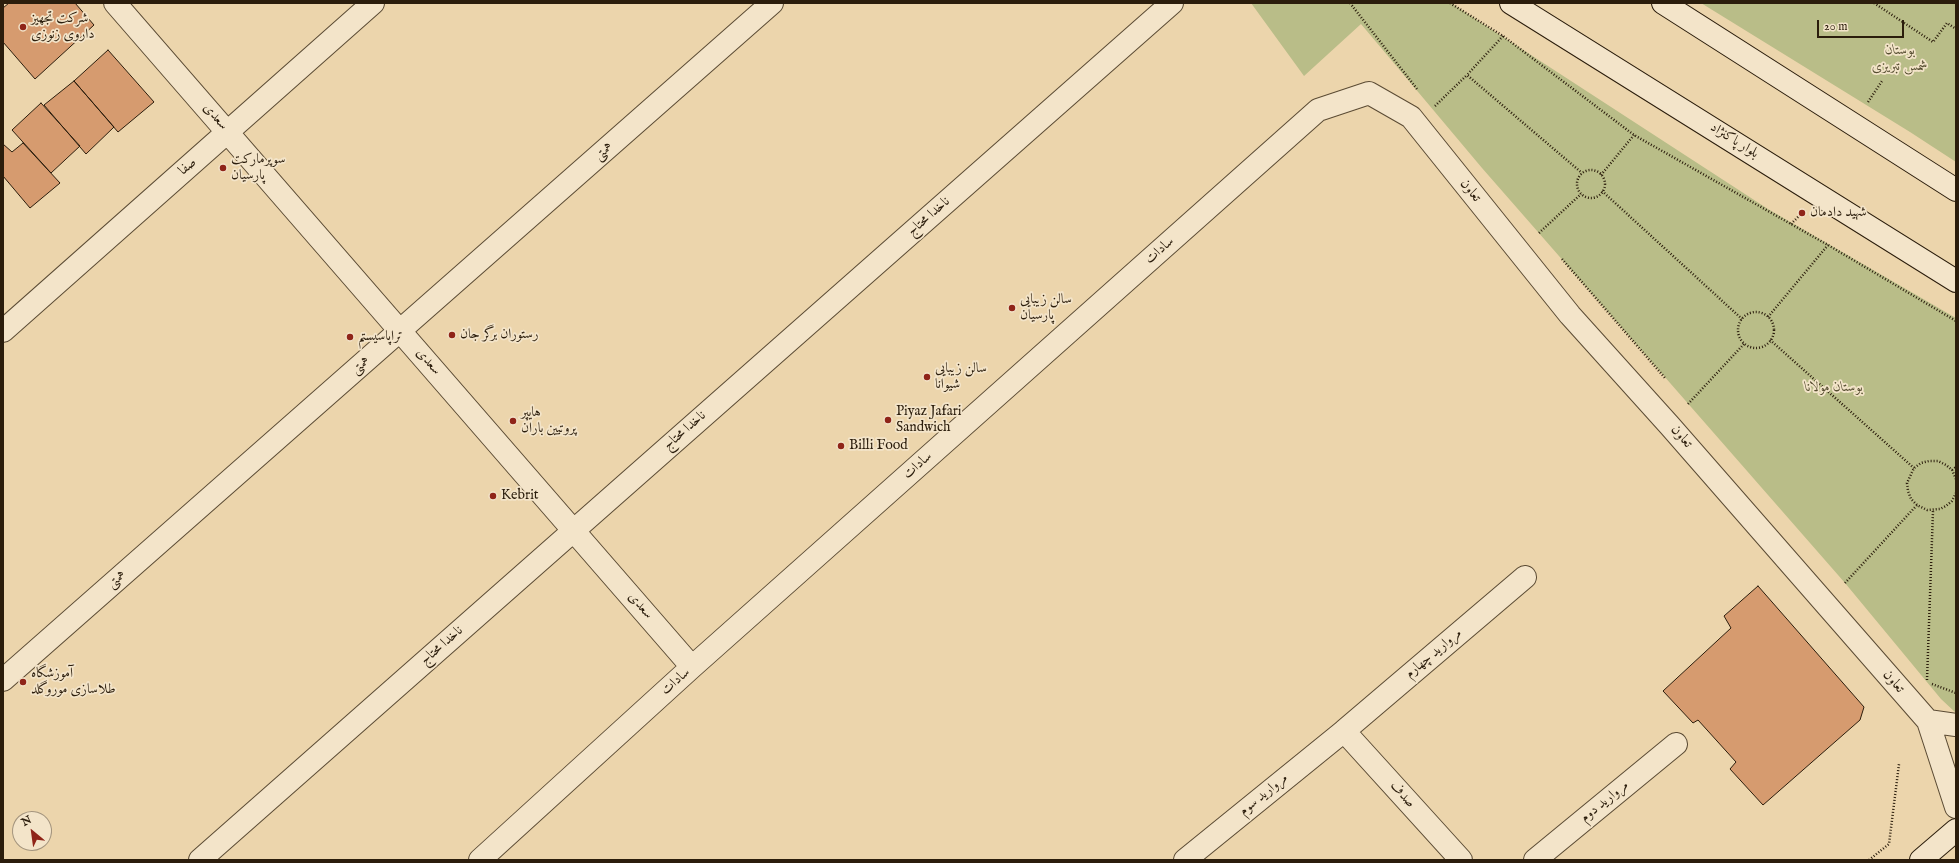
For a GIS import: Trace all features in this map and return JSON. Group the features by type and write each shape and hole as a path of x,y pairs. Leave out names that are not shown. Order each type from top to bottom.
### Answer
{"street":[{"name":"سعدی","path":"115,3 692,667"},
{"name":"صفا","path":"3,331 373,3"},
{"name":"همتی","path":"3,680 772,3"},
{"name":"ناخدا محتاج","path":"200,860 1172,3"},
{"name":"بلوار پاکنژاد","path":"1512,3 1956,281"},
{"path":"1663,3 1956,190"},
{"name":"سادات","path":"480,860 692,667 1318,110 1369,93"},
{"name":"تعاون","path":"1369,93 1411,117 1570,315 1670,426 1928,721 1956,807"},
{"name":"مروارید چهارم","path":"1344,731 1525,577"},
{"path":"1928,721 1956,725"},
{"name":"مروارید سوم","path":"1185,860 1344,731"},
{"name":"صدف","path":"1344,731 1461,860"},
{"name":"مروارید دوم","path":"1534,860 1676,744"},
{"path":"1921,860 1956,830"}],"path":[{"path":"1350,3 1418,90"},
{"path":"1450,3 1502,36 1634,135 1828,245 1956,320"},
{"path":"1874,3 1933,42 1947,23 1956,29"},
{"path":"1432,109 1467,75 1502,36"},
{"path":"1467,75 1582,173"},
{"path":"1601,175 1634,135"},
{"path":"1594,170 1601,175 1604,183 1602,191 1592,197 1581,194 1577,186 1582,173 1594,170"},
{"path":"1602,191 1742,318"},
{"path":"1539,233 1581,194"},
{"path":"1791,224 1802,213"},
{"path":"1534,227 1544,239"},
{"path":"1768,317 1828,245"},
{"path":"1559,257 1667,381"},
{"path":"1757,313 1768,317 1773,326 1772,336 1766,345 1755,348 1744,344 1738,334 1738,329 1742,318 1747,315 1757,313"},
{"path":"1770,340 1914,468"},
{"path":"1688,404 1744,344"},
{"path":"1683,398 1693,410"},
{"path":"1956,479 1952,470 1938,461 1921,463 1914,468 1907,483 1908,491 1917,505 1933,511 1946,506 1956,494"},
{"path":"1952,470 1956,467"},
{"path":"1850,589 1845,583 1917,505"},
{"path":"1927,682 1933,511"},
{"path":"1922,676 1927,682 1956,693"},
{"path":"1870,860 1889,844 1899,764"}],"green space":[{"name":"بوستان مولانا","path":"1251,3 1451,3 1768,209 1956,318 1956,713 1941,699 1845,583 1482,168 1361,24 1304,76"},
{"name":"بوستان شمس تبریزی","path":"1701,3 1956,3 1956,162 1910,132"}],"building":[{"path":"9,3 75,3 94,25 35,79 3,42 3,8"},
{"path":"108,50 154,102 118,132 74,81"},
{"path":"74,81 114,127 86,154 44,105"},
{"path":"41,103 80,146 51,173 12,130"},
{"path":"23,143 60,183 30,208 3,176 3,144 12,152"},
{"path":"1758,586 1864,707 1860,720 1763,805 1730,769 1736,762 1698,720 1693,723 1663,691 1731,628 1724,616"}],"place":[{"name":"شرکت تجهیز داروی زنوزی","path":"23,27"},
{"name":"سوپرمارکت پارسیان","path":"223,168"},
{"name":"شهید دادمان","path":"1802,213"},
{"name":"سالن زیبایی پارسیان","path":"1012,308"},
{"name":"رستوران برگر جان","path":"452,335"},
{"name":"تراپاسیستم","path":"350,337"},
{"name":"سالن زیبایی شیوانا","path":"927,377"},
{"name":"Piyaz Jafari Sandwich","path":"888,420"},
{"name":"هایپر پروتیین باران","path":"513,421"},
{"name":"Billi Food","path":"841,446"},
{"name":"Kebrit","path":"493,496"},
{"name":"آموزشگاه طلاسازی موروگلد","path":"23,682"}]}
